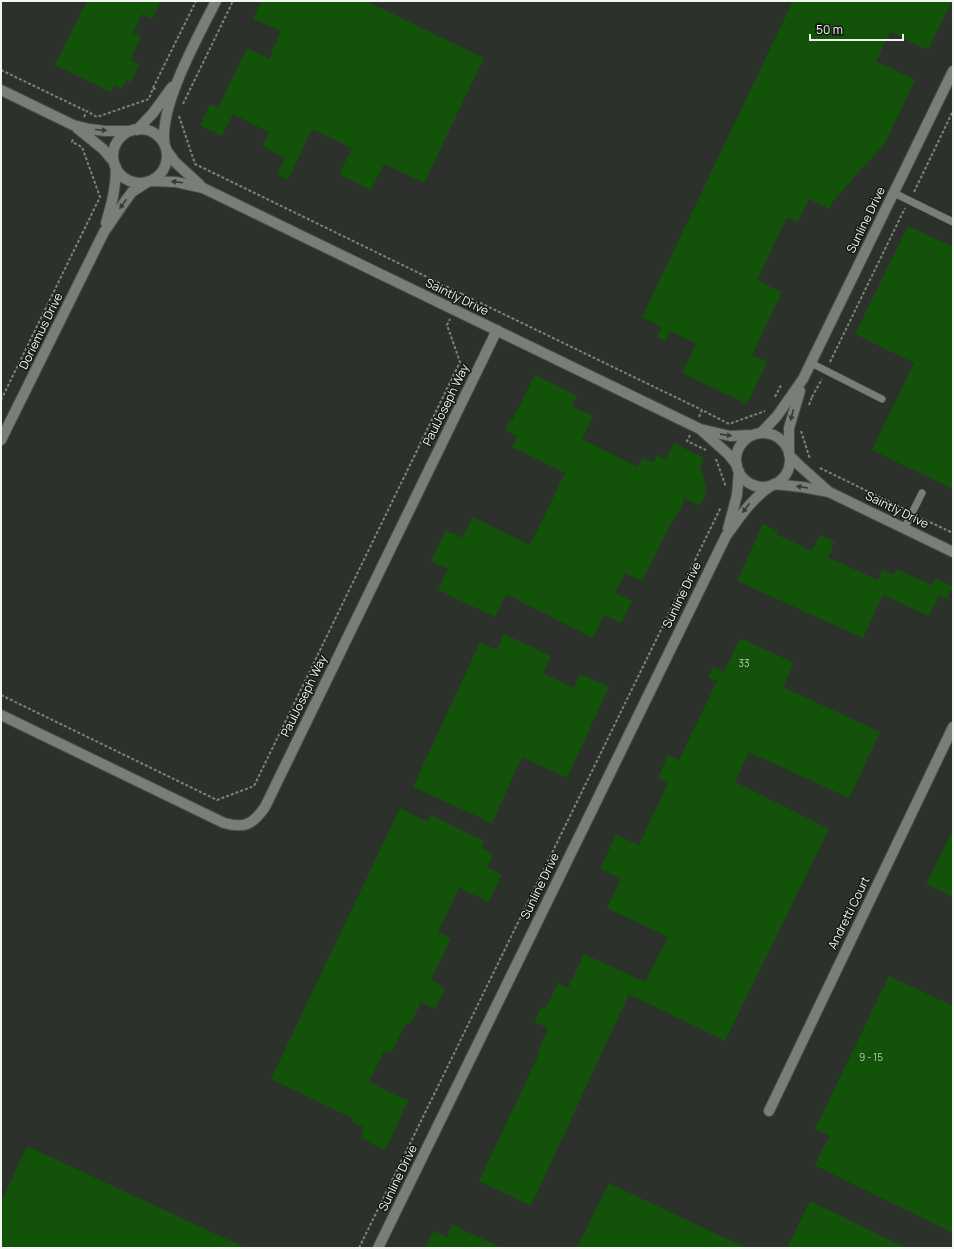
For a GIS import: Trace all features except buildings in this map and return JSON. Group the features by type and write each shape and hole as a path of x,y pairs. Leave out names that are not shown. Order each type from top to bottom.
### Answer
{"street":[{"path":"115,164 114,151 118,141 126,134 134,130 169,96 216,1"},
{"name":"Sunline Drive","path":"757,434 777,416 803,379 953,72"},
{"path":"1,90 77,127 103,149 123,176 132,182 144,183 158,176 164,169 167,160 164,124 169,96"},
{"path":"77,127 106,131 145,130 154,133 161,139 166,149"},
{"name":"Saintly Drive","path":"166,149 175,162 203,188"},
{"name":"Doriemus Drive","path":"104,232 115,194 115,164"},
{"name":"Saintly Drive","path":"150,181 186,183 203,188 697,428 730,436 757,434"},
{"name":"Doriemus Drive","path":"1,440 104,232 132,192 150,181"},
{"name":"PaulJoseph Way","path":"1,715 224,823 236,826 247,824 257,818 268,800 497,330"},
{"name":"Sunline Drive","path":"789,453 789,428 803,379"},
{"name":"Saintly Drive","path":"697,428 728,454 738,468"},
{"path":"757,434 770,434 778,437 785,443 789,453 790,464 787,472 781,480 773,485 761,487 750,483 742,476 738,468 737,454 741,445 744,440 757,434"},
{"name":"Saintly Drive","path":"789,453 800,466 829,492"},
{"name":"Sunline Drive","path":"726,536 737,495 738,468"},
{"name":"Sunline Drive","path":"378,1248 726,536 758,494 773,485"},
{"name":"Saintly Drive","path":"773,485 802,486 829,492 953,552"},
{"name":"Andretti Court","path":"769,1111 953,727"}],"lane":[{"path":"894,193 953,222"},
{"path":"811,364 882,399"},
{"path":"904,528 922,493"}],"path":[{"path":"1,70 98,117 141,102 149,99 196,1"},
{"path":"180,109 233,1"},
{"path":"153,88 183,104"},
{"path":"806,411 953,111"},
{"path":"1,400 100,198 82,147 72,142 77,127 87,112"},
{"path":"178,114 195,164 729,424 769,410"},
{"path":"1,695 217,800 254,786 460,362 447,325 462,294"},
{"path":"772,403 781,385"},
{"path":"799,392 812,397"},
{"path":"702,410 697,428 687,441 708,451"},
{"path":"799,425 812,464"},
{"path":"715,455 728,493"},
{"path":"819,468 953,533"},
{"path":"359,1248 721,507"}]}
